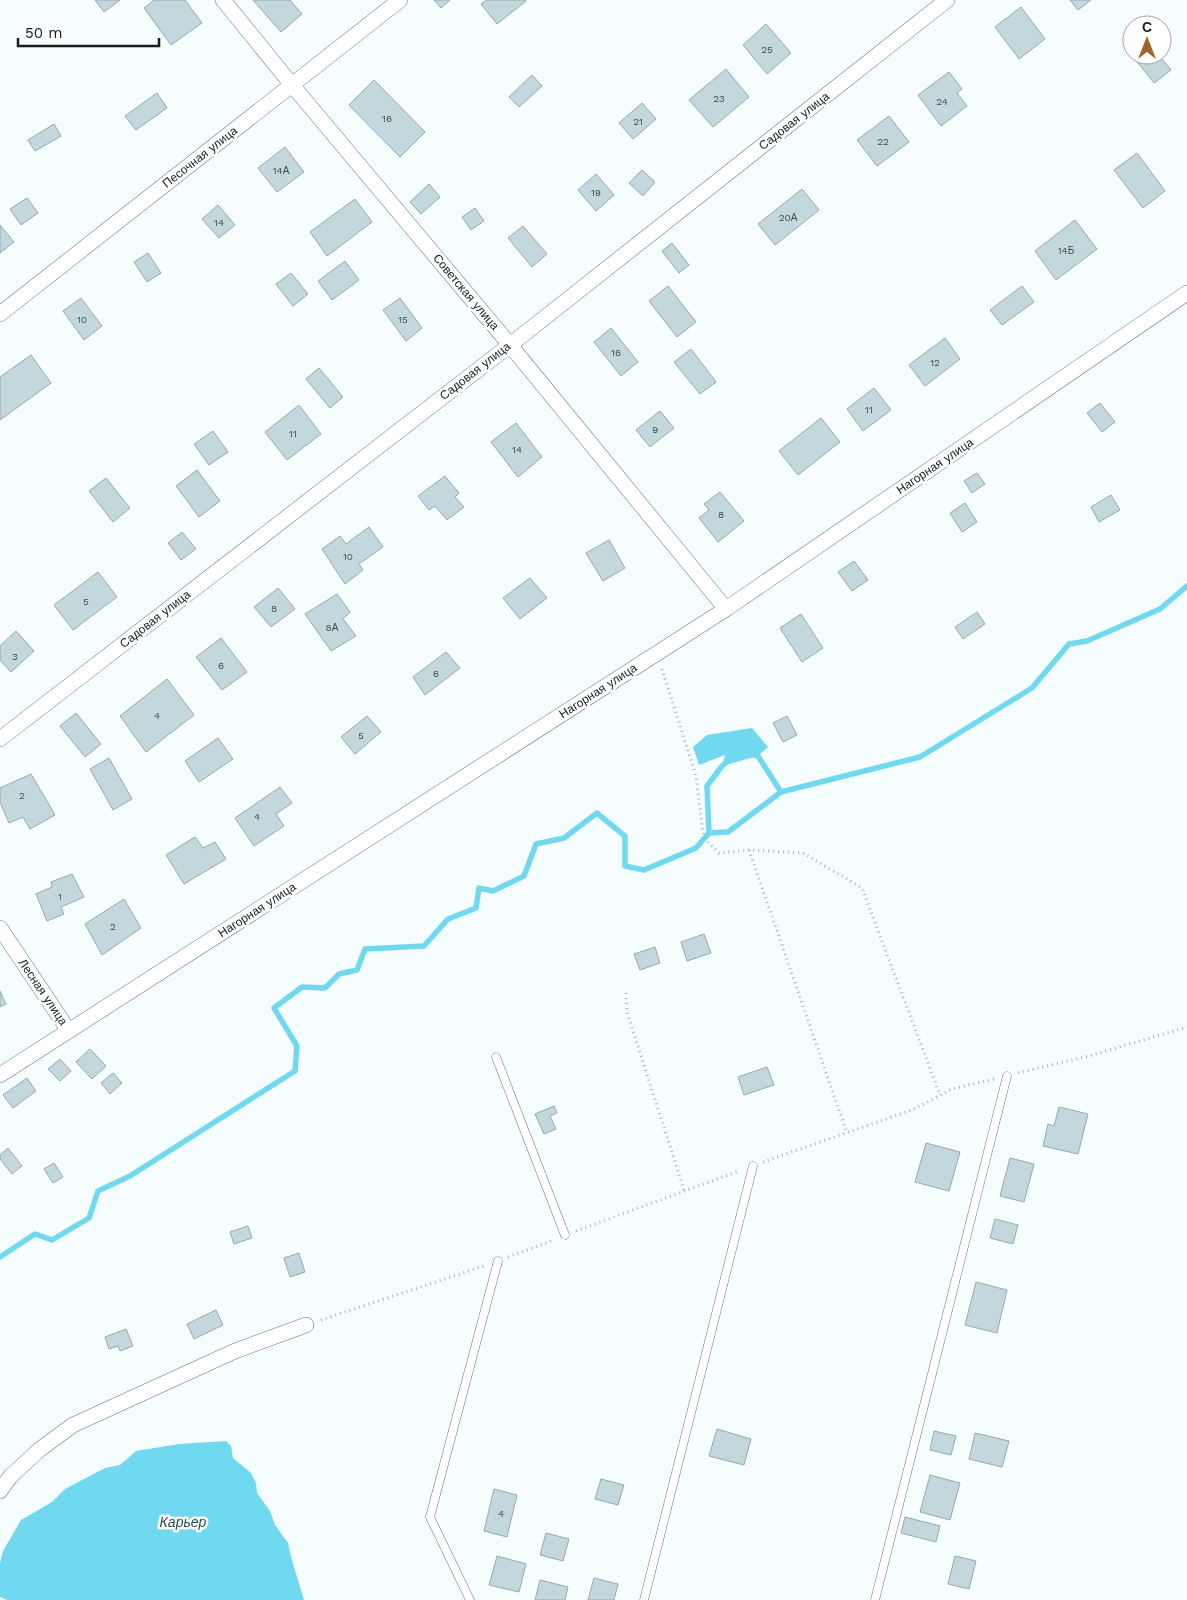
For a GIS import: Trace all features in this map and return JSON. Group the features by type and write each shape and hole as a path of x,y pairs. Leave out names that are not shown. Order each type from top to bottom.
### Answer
{"street":[{"name":"Советская улица","path":"223,0 510,345 726,609"},
{"name":"Песочная улица","path":"0,314 400,0"},
{"name":"Садовая улица","path":"0,739 510,345 947,0"},
{"name":"Нагорная улица","path":"0,1075 726,609 1187,293"},
{"name":"Лесная улица","path":"0,928 69,1031"},
{"path":"0,1491 10,1478 39,1450 73,1425 235,1351 306,1325"}],"lane":[{"path":"496,1057 565,1235"},
{"path":"875,1600 1007,1076"},
{"path":"644,1600 753,1166"},
{"path":"470,1600 430,1517 498,1261"}],"path":[{"path":"657,653 696,776 703,833 707,841 719,853 749,850 803,853 862,888 940,1095"},
{"path":"749,850 847,1133"},
{"path":"626,994 627,1012 684,1190"}],"water":[{"path":"752,728 768,747 758,756 722,766 725,755 699,765 693,747 707,735"},
{"name":"Карьер","path":"226,1441 231,1446 233,1458 251,1473 256,1483 257,1493 270,1511 275,1525 288,1543 304,1600 7,1600 0,1597 0,1563 3,1551 21,1520 52,1502 65,1489 105,1468 120,1465 136,1451 179,1444"}],"building":[{"path":"95,0 120,0 104,12"},
{"path":"154,0 185,0 202,23 171,45 144,8"},
{"path":"253,0 290,0 302,14 281,32"},
{"path":"434,0 450,0 441,8"},
{"path":"487,0 526,1 497,24 481,4"},
{"path":"1070,0 1091,0 1078,10"},
{"path":"1021,7 1045,39 1019,59 995,27"},
{"path":"766,24 791,53 767,74 743,45"},
{"path":"1140,65 1167,65 1171,70 1154,83"},
{"path":"726,69 749,97 713,127 689,100"},
{"path":"949,72 962,89 957,93 967,106 941,126 918,95"},
{"path":"532,75 542,86 519,107 509,97"},
{"path":"374,80 425,132 400,157 349,105"},
{"path":"157,93 167,108 136,130 125,116"},
{"path":"642,103 656,119 633,139 619,123"},
{"path":"889,116 909,142 877,166 857,140"},
{"path":"54,124 61,136 35,151 28,140"},
{"path":"285,147 304,172 277,192 258,168"},
{"path":"1137,153 1165,191 1143,208 1114,170"},
{"path":"642,170 655,182 643,196 629,183"},
{"path":"596,174 614,195 596,211 578,190"},
{"path":"429,184 440,197 421,214 410,202"},
{"path":"802,189 819,210 775,245 758,224"},
{"path":"27,198 38,213 21,225 10,209"},
{"path":"355,199 372,222 327,256 310,232"},
{"path":"218,205 235,225 219,238 202,219"},
{"path":"475,208 484,221 471,230 462,217"},
{"path":"1075,220 1097,249 1056,280 1035,251"},
{"path":"0,225 14,242 0,253"},
{"path":"523,226 547,254 532,267 508,238"},
{"path":"672,243 689,265 679,273 662,251"},
{"path":"148,253 161,273 147,282 134,262"},
{"path":"345,261 359,280 332,300 318,281"},
{"path":"291,273 308,294 293,306 276,284"},
{"path":"668,286 696,322 677,337 649,301"},
{"path":"1022,286 1034,302 1002,325 990,310"},
{"path":"81,298 102,326 84,340 63,311"},
{"path":"400,298 422,328 406,341 383,310"},
{"path":"611,328 638,362 621,376 594,342"},
{"path":"945,338 960,359 925,386 909,365"},
{"path":"691,349 716,382 700,394 674,362"},
{"path":"31,355 51,383 0,420 0,377"},
{"path":"319,368 343,397 330,408 306,379"},
{"path":"874,388 891,410 863,431 847,409"},
{"path":"1100,403 1115,422 1102,432 1087,413"},
{"path":"299,405 321,434 287,460 265,432"},
{"path":"660,411 674,428 650,447 636,430"},
{"path":"821,418 840,442 798,475 779,451"},
{"path":"516,423 542,457 518,477 491,442"},
{"path":"213,431 228,452 209,465 194,444"},
{"path":"197,470 220,501 199,517 176,486"},
{"path":"977,473 985,484 972,493 964,481"},
{"path":"445,476 459,493 455,497 464,507 447,520 435,506 429,510 418,496"},
{"path":"106,478 130,508 113,522 89,491"},
{"path":"720,492 744,521 718,542 699,518 709,510 704,504"},
{"path":"1111,495 1120,510 1099,522 1091,507"},
{"path":"965,503 977,522 962,532 950,513"},
{"path":"369,527 383,547 359,564 363,570 345,584 322,549 340,536 346,544"},
{"path":"182,532 196,549 181,560 168,543"},
{"path":"609,540 625,568 603,581 586,553"},
{"path":"854,561 868,580 852,591 838,572"},
{"path":"98,572 117,597 73,630 54,605"},
{"path":"530,578 547,598 520,619 503,598"},
{"path":"278,588 295,609 271,627 254,607"},
{"path":"337,594 350,612 343,619 356,636 331,651 305,614"},
{"path":"977,612 985,624 963,639 955,627"},
{"path":"801,614 823,648 802,662 780,628"},
{"path":"16,631 34,651 11,672 0,660 0,646"},
{"path":"221,638 247,672 222,690 196,657"},
{"path":"446,652 460,668 425,695 413,677"},
{"path":"167,679 194,715 146,752 120,716"},
{"path":"76,713 101,744 85,757 60,726"},
{"path":"367,716 381,732 355,754 341,737"},
{"path":"787,716 797,735 783,742 773,723"},
{"path":"218,738 233,759 199,782 185,761"},
{"path":"109,758 132,799 113,810 90,769"},
{"path":"31,774 55,815 30,829 23,817 9,823 0,802 0,788"},
{"path":"280,787 292,803 276,814 284,826 254,846 235,818"},
{"path":"195,837 203,848 215,842 226,859 184,884 166,855"},
{"path":"72,874 84,897 61,907 64,914 47,921 36,894 52,887 51,882"},
{"path":"124,899 141,928 102,955 85,924"},
{"path":"704,934 711,953 687,961 681,942"},
{"path":"655,947 660,963 640,970 634,954"},
{"path":"0,991 6,1004 0,1007"},
{"path":"90,1049 106,1066 92,1079 76,1062"},
{"path":"60,1059 71,1071 60,1081 48,1069"},
{"path":"767,1067 774,1085 744,1095 738,1077"},
{"path":"113,1073 122,1083 110,1094 101,1083"},
{"path":"27,1078 36,1091 13,1108 3,1095"},
{"path":"554,1106 557,1113 550,1116 556,1129 544,1134 535,1114"},
{"path":"1059,1107 1088,1114 1078,1154 1043,1146 1048,1124 1054,1126"},
{"path":"926,1143 960,1152 949,1191 915,1182"},
{"path":"8,1148 22,1166 12,1174 0,1159 0,1155"},
{"path":"1010,1158 1034,1164 1024,1202 1000,1196"},
{"path":"54,1163 63,1177 53,1183 44,1169"},
{"path":"995,1219 1018,1225 1013,1244 990,1238"},
{"path":"248,1226 252,1238 234,1244 230,1232"},
{"path":"299,1253 305,1272 290,1277 284,1258"},
{"path":"976,1282 1007,1290 997,1333 965,1325"},
{"path":"216,1310 223,1325 194,1339 187,1324"},
{"path":"126,1329 133,1346 120,1351 118,1346 109,1349 105,1337"},
{"path":"717,1429 751,1439 744,1465 709,1456"},
{"path":"934,1431 956,1436 951,1455 930,1450"},
{"path":"975,1433 1009,1441 1002,1467 969,1459"},
{"path":"930,1475 960,1483 950,1520 920,1512"},
{"path":"601,1479 624,1485 618,1505 595,1499"},
{"path":"494,1489 517,1495 507,1537 484,1531"},
{"path":"905,1517 940,1526 936,1542 901,1533"},
{"path":"546,1533 569,1539 563,1561 540,1555"},
{"path":"497,1556 526,1564 519,1592 489,1585"},
{"path":"955,1556 976,1561 969,1589 948,1584"},
{"path":"594,1578 618,1584 614,1600 588,1600"},
{"path":"540,1580 568,1587 565,1600 535,1600"}],"waterway":[{"path":"0,1257 35,1234 52,1240 89,1218 98,1191 130,1176 295,1071 297,1046 274,1008 302,987 325,988 339,974 357,970 365,949 424,946 448,919 476,908 479,888 493,891 524,876 536,844 564,838 597,813 625,836 625,866 644,870 696,848 709,833 728,832 781,792 920,757 1032,688 1069,644 1087,641 1160,609 1187,586"},
{"path":"751,754 758,756 781,792"},
{"path":"709,833 707,786 728,761"}]}
